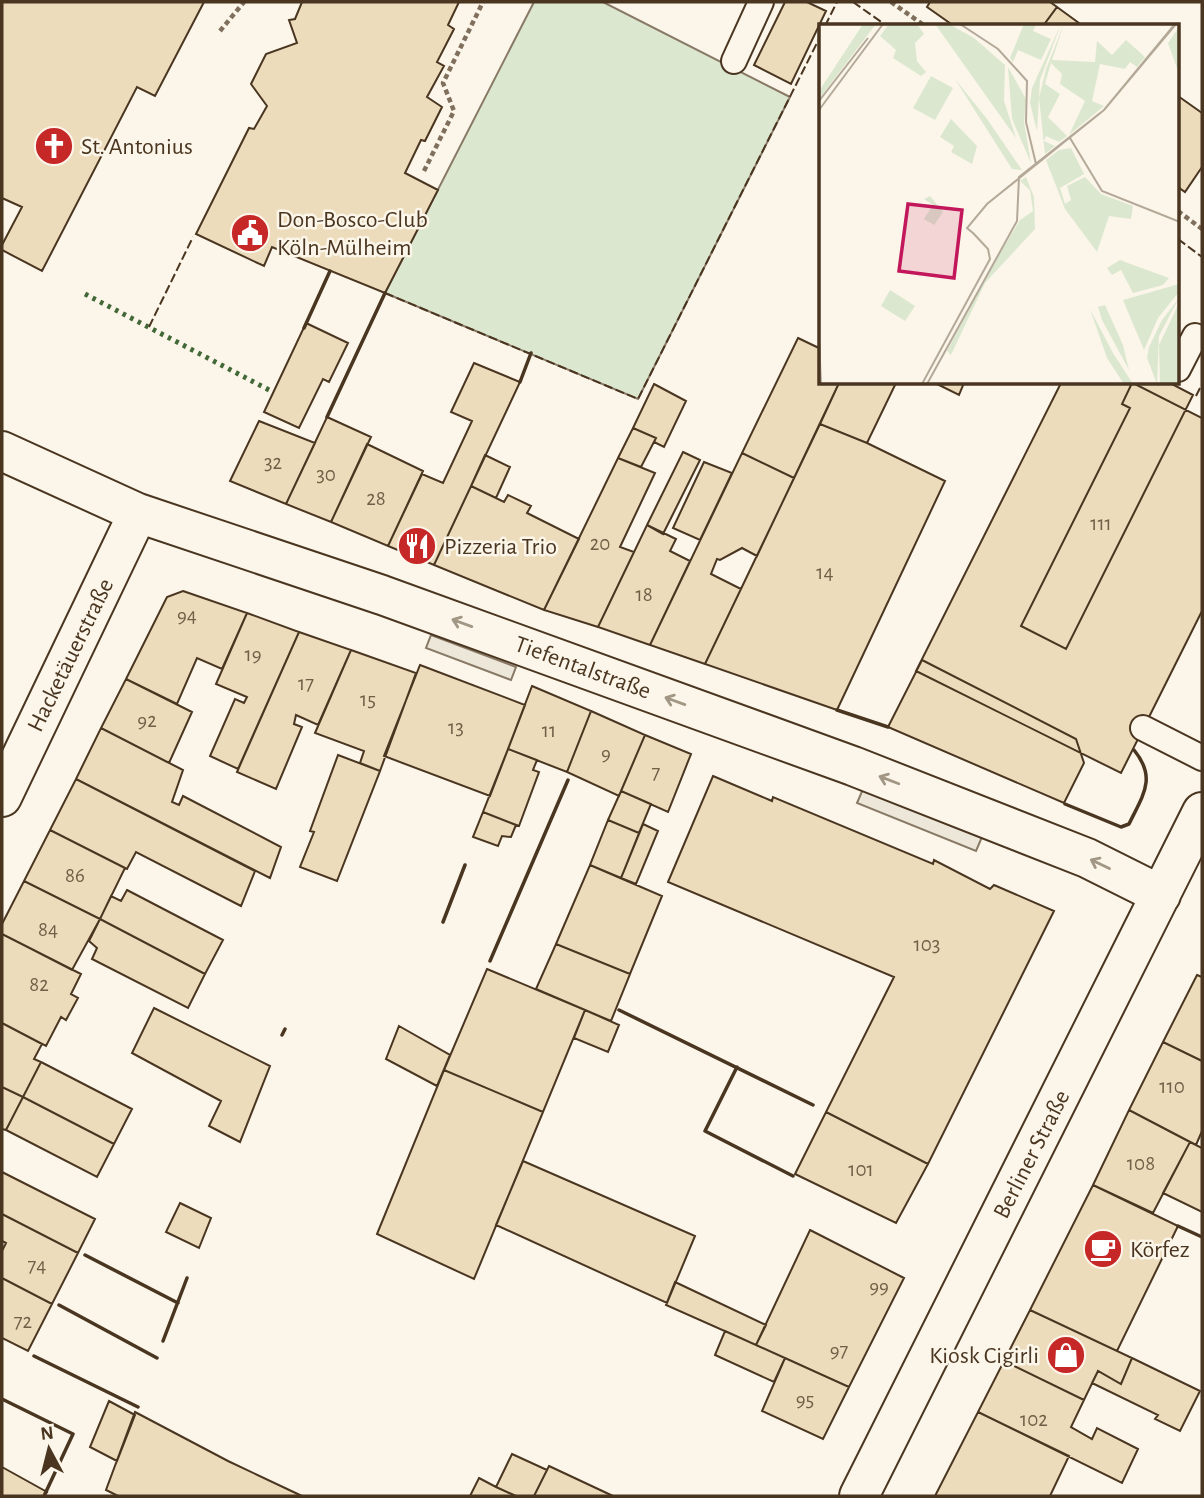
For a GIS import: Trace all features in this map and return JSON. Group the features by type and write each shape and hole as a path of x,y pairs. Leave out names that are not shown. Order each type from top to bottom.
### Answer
{"street":[{"name":"Tiefentalstraße","path":"2,451 138,513 382,595 852,766 1087,858 1161,895"},
{"name":"Hacketäuerstraße","path":"2,797 138,513"},
{"name":"Berliner Straße","path":"859,1496 1202,812"}],"lane":[{"path":"734,61 761,2"},
{"path":"1180,364 1192,334"},
{"path":"1143,728 1202,758"}],"path":[{"path":"220,31 243,2"},
{"path":"424,171 454,111 443,83 483,2"},
{"path":"891,2 922,24"},
{"path":"1180,212 1202,229"}],"green space":[{"path":"534,2 603,2 790,97 638,399 385,293"}],"shaded area":[{"path":"431,635 516,667 511,680 426,648"},
{"path":"863,789 982,837 976,851 857,803"}],"building":[{"name":"St. Antonius","path":"2,2 204,2 155,96 137,87 42,271 2,250 2,245 22,207 2,198"},
{"path":"302,2 459,2 448,25 454,29 437,62 444,66 427,97 442,107 425,141 421,140 405,173 438,190 385,293 272,247 264,266 196,234 249,128 254,129 267,106 251,84 266,54 297,43 289,20 295,19"},
{"path":"785,2 807,2 826,11 791,84 754,65"},
{"path":"930,2 1050,2 1057,7 1044,24 951,24 927,7"},
{"path":"1057,7 1080,24 1044,24"},
{"path":"1180,97 1202,113 1202,167 1185,192 1180,188"},
{"path":"306,323 348,343 329,382 323,379 299,428 264,412"},
{"path":"798,338 819,348 819,385 838,385 794,478 742,453"},
{"path":"474,363 520,382 434,565 388,546 422,474 443,483 472,421 451,412"},
{"path":"654,384 686,401 664,447 654,442 656,438 633,428"},
{"path":"838,385 895,385 867,443 820,424"},
{"path":"939,385 963,385 959,395"},
{"path":"1060,385 1137,385 1202,418 1202,611 1121,773 916,671"},
{"path":"1131,385 1174,385 1193,395 1066,649 1021,626 1130,408 1122,404"},
{"path":"327,417 371,437 331,522 286,504"},
{"path":"259,421 315,443 286,504 230,481"},
{"path":"820,424 867,443 945,481 837,710 705,664"},
{"path":"633,428 656,438 641,467 618,458"},
{"path":"367,444 423,471 388,546 331,522"},
{"path":"683,452 700,460 663,534 647,525"},
{"path":"742,453 794,478 757,556 742,548 720,560 717,559 711,574 741,589 705,664 650,645"},
{"path":"485,455 510,467 496,498 471,486"},
{"path":"618,458 655,473 620,547 634,552 598,627 544,610"},
{"path":"704,462 732,473 700,540 673,528"},
{"path":"471,486 504,502 508,495 531,506 527,513 579,539 544,610 434,565"},
{"path":"647,525 676,539 670,551 690,561 650,645 598,627"},
{"path":"183,591 247,613 222,669 197,658 177,704 126,679 167,597"},
{"path":"247,613 299,632 238,769 210,756 235,699 244,703 247,697 216,684"},
{"path":"299,632 351,650 318,725 296,715 294,724 302,727 276,789 237,772"},
{"path":"351,650 416,673 380,771 360,763 364,751 315,733"},
{"path":"922,660 1076,739 1084,763 1064,803 888,727"},
{"path":"420,665 525,705 490,796 384,756"},
{"path":"126,679 192,712 169,763 101,728"},
{"path":"532,686 591,711 567,772 508,749"},
{"path":"591,711 645,735 619,796 567,772"},
{"path":"101,728 183,770 172,802 179,805 183,796 281,847 270,878 76,779"},
{"path":"645,735 691,754 668,812 621,791"},
{"path":"508,749 537,760 533,770 539,772 519,826 483,812"},
{"path":"338,755 380,771 337,881 300,867"},
{"path":"713,776 772,801 773,797 933,864 934,860 990,889 994,885 1054,911 928,1164 826,1112 894,977 668,882"},
{"path":"76,779 255,871 241,906 136,852 127,869 50,830"},
{"path":"621,791 651,804 639,833 608,820"},
{"path":"483,812 516,825 511,837 502,836 498,846 473,837"},
{"path":"608,820 639,833 621,878 590,865"},
{"path":"643,824 658,831 636,884 621,878"},
{"path":"50,830 125,868 100,919 24,881"},
{"path":"590,865 662,896 630,974 556,944"},
{"path":"24,881 100,919 72,970 2,934 2,924"},
{"path":"127,890 223,940 205,974 100,919 111,896 121,901"},
{"path":"100,919 205,974 188,1008 92,959 97,948 89,941"},
{"path":"2,934 81,974 71,994 78,998 66,1020 61,1017 46,1046 2,1023"},
{"path":"556,944 630,974 611,1021 536,989"},
{"path":"487,969 585,1010 543,1112 444,1070"},
{"path":"1197,975 1202,977 1202,1061 1163,1042"},
{"path":"154,1008 270,1066 240,1142 209,1126 221,1101 132,1053"},
{"path":"585,1010 619,1025 608,1052 574,1038"},
{"path":"2,1023 42,1044 34,1059 41,1062 23,1097 2,1087"},
{"path":"399,1026 450,1055 437,1086 386,1059"},
{"path":"1163,1042 1202,1061 1202,1131 1196,1145 1129,1110"},
{"path":"41,1062 132,1109 114,1144 23,1097"},
{"path":"444,1070 543,1112 474,1279 377,1234"},
{"path":"2,1087 23,1097 6,1130 2,1129"},
{"path":"23,1097 114,1144 97,1177 6,1130"},
{"path":"1129,1110 1190,1142 1153,1213 1093,1185"},
{"path":"826,1112 928,1164 896,1223 795,1174"},
{"path":"1190,1142 1202,1148 1202,1212 1163,1193"},
{"path":"523,1161 695,1236 667,1303 496,1225"},
{"path":"2,1172 95,1219 78,1253 2,1214"},
{"path":"1093,1185 1178,1226 1117,1351 1030,1310"},
{"path":"180,1203 211,1218 199,1248 166,1232"},
{"path":"2,1214 78,1253 52,1304 2,1278 2,1251 6,1243 2,1241"},
{"path":"810,1230 904,1278 849,1387 756,1345"},
{"path":"2,1278 52,1304 28,1351 2,1338"},
{"path":"675,1282 766,1325 756,1345 666,1305"},
{"name":"Kiosk Cigirli","path":"1030,1310 1132,1358 1121,1384 1098,1371 1084,1400 1004,1361"},
{"path":"725,1331 785,1358 774,1382 715,1355"},
{"path":"785,1358 849,1387 823,1439 762,1411"},
{"path":"1132,1358 1200,1391 1180,1431 1155,1419 1158,1415 1092,1383 1098,1371 1121,1384"},
{"path":"1004,1361 1084,1400 1071,1427 1092,1439 1097,1428 1138,1449 1122,1483 978,1412"},
{"path":"109,1401 135,1415 117,1461 90,1447"},
{"path":"135,1412 302,1496 118,1496 106,1490"},
{"path":"978,1412 1069,1456 1050,1496 935,1496"},
{"path":"512,1454 547,1470 534,1496 516,1496 496,1487"},
{"path":"549,1466 613,1496 534,1496"},
{"path":"2,1467 47,1492 44,1496 2,1496"},
{"path":"479,1478 496,1487 516,1496 470,1496"}],"hedge":[{"path":"85,294 273,392"}],"fence":[{"path":"826,24 837,2"},
{"path":"853,2 884,24"},
{"path":"385,293 638,399 819,39"},
{"path":"149,327 193,237"},
{"path":"1180,240 1202,257"},
{"path":"1196,396 1202,384"}],"wall":[{"path":"304,328 330,271"},
{"path":"327,417 385,293"},
{"path":"520,382 531,353"},
{"path":"837,710 888,727"},
{"path":"1065,804 1121,827 1129,824 1143,795 1146,778 1145,769 1134,750"},
{"path":"490,961 568,780"},
{"path":"443,922 465,865"},
{"path":"619,1010 813,1105"},
{"path":"282,1035 285,1029"},
{"path":"737,1067 705,1131 793,1176"},
{"path":"1178,1226 1202,1237"},
{"path":"85,1255 178,1303"},
{"path":"163,1341 187,1278"},
{"path":"59,1305 157,1358"},
{"path":"34,1356 138,1407"},
{"path":"2,1399 73,1434 44,1496"}],"place":[{"name":"St. Antonius","path":"54,146"},
{"name":"Don-Bosco-Club Köln-Mülheim","path":"250,233"},
{"name":"Pizzeria Trio","path":"417,546"},
{"name":"Körfez","path":"1103,1249"},
{"name":"Kiosk Cigirli","path":"1066,1355"}]}
